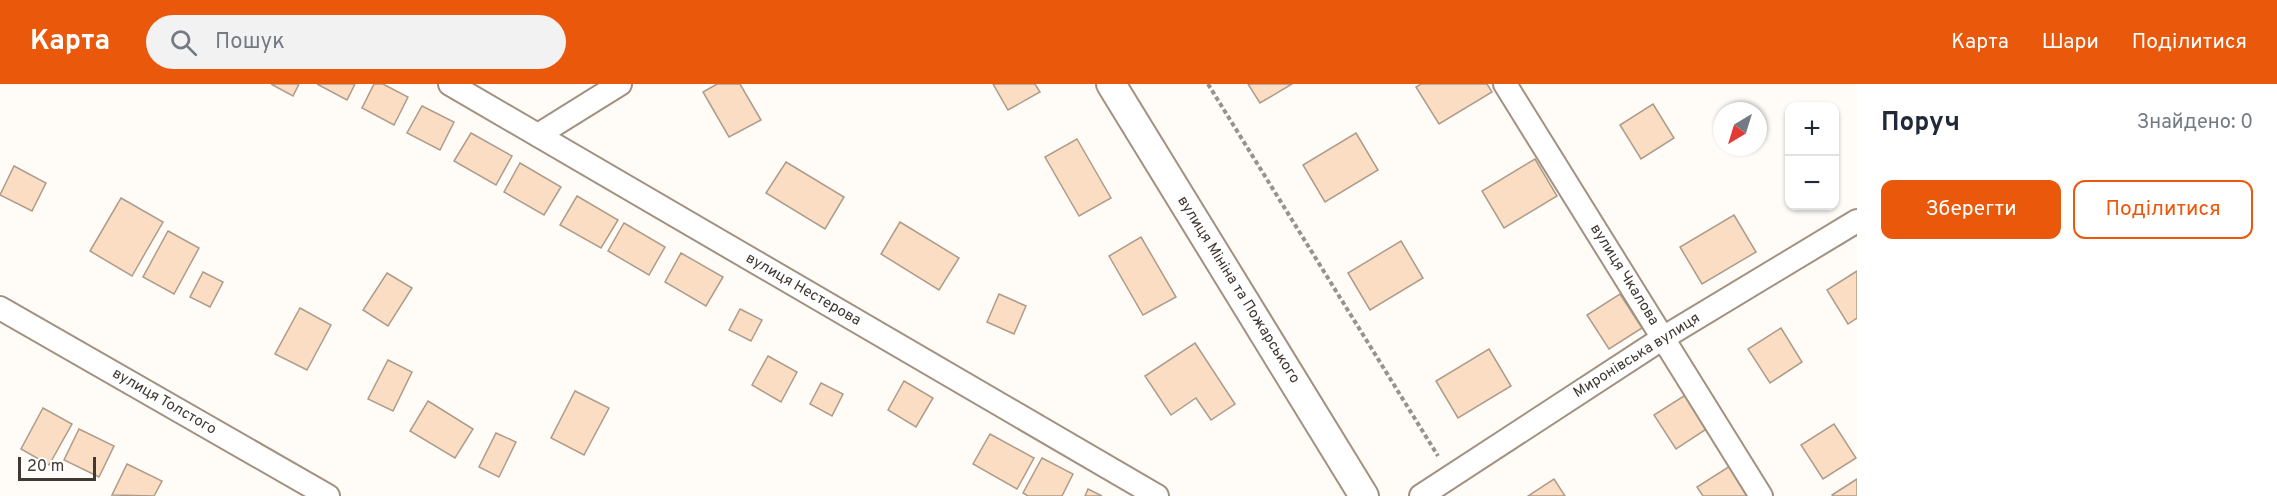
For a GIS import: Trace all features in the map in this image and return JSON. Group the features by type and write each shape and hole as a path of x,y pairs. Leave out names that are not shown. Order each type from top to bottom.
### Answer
{"street":[{"name":"вулиця Нестерова","path":"450,84 1157,496"},
{"name":"вулиця Мініна та Пожарського","path":"1111,84 1364,496"},
{"name":"вулиця Чкалова","path":"1505,84 1761,496"},
{"path":"538,135 614,86"},
{"name":"Миронівська вулиця","path":"1421,496 1663,338 1857,221"},
{"name":"вулиця Толстого","path":"0,308 328,496"}],"path":[{"path":"1208,84 1451,477"}],"building":[{"path":"271,84 299,84 293,96"},
{"path":"317,84 355,84 347,100"},
{"path":"374,84 383,84 408,97 394,125 362,108"},
{"path":"717,84 740,84 761,120 729,137 703,92"},
{"path":"993,84 1035,84 1040,92 1008,110"},
{"path":"1248,84 1292,84 1260,103"},
{"path":"1421,84 1487,84 1492,92 1439,124 1416,87"},
{"path":"1653,104 1674,138 1641,159 1620,125"},
{"path":"422,106 454,122 440,150 407,133"},
{"path":"471,133 512,156 496,185 454,161"},
{"path":"1356,133 1378,170 1325,202 1303,165"},
{"path":"1077,139 1111,198 1079,216 1045,157"},
{"path":"1535,159 1557,196 1504,228 1482,191"},
{"path":"786,162 844,197 825,229 766,193"},
{"path":"520,163 561,187 544,215 504,192"},
{"path":"14,166 46,183 32,211 0,195"},
{"path":"577,196 618,220 601,248 560,225"},
{"path":"121,198 163,222 132,276 90,251"},
{"path":"1734,215 1756,252 1702,284 1680,247"},
{"path":"900,222 959,258 939,290 881,254"},
{"path":"624,223 665,247 649,275 608,251"},
{"path":"168,231 199,248 174,294 143,277"},
{"path":"1141,237 1176,297 1143,315 1109,256"},
{"path":"1401,241 1423,278 1370,310 1348,273"},
{"path":"681,253 723,277 706,306 665,282"},
{"path":"1857,271 1857,318 1848,324 1827,290"},
{"path":"203,272 223,282 210,307 190,297"},
{"path":"387,273 412,288 388,326 363,310"},
{"path":"999,294 1026,306 1014,334 987,322"},
{"path":"1620,294 1642,328 1609,349 1587,315"},
{"path":"300,308 331,325 307,370 275,354"},
{"path":"740,309 762,320 751,341 729,330"},
{"path":"1781,328 1802,362 1770,383 1748,349"},
{"path":"1195,343 1235,404 1211,420 1196,398 1171,415 1145,376"},
{"path":"1489,349 1511,386 1458,418 1436,381"},
{"path":"768,356 797,372 781,402 752,385"},
{"path":"388,360 412,372 393,411 368,399"},
{"path":"904,381 933,398 916,427 888,410"},
{"path":"821,383 843,394 832,416 810,404"},
{"path":"575,391 609,408 584,455 551,438"},
{"path":"1687,394 1708,428 1676,449 1654,415"},
{"path":"428,401 473,429 455,458 410,431"},
{"path":"43,408 72,424 49,465 21,449"},
{"path":"1834,424 1856,458 1823,479 1801,445"},
{"path":"79,429 114,446 99,477 64,460"},
{"path":"496,433 516,442 499,477 479,467"},
{"path":"990,434 1034,458 1017,489 973,464"},
{"path":"1042,458 1073,474 1062,496 1028,496 1023,493"},
{"path":"127,464 162,481 154,496 112,495"},
{"path":"1730,466 1749,496 1703,496 1697,487"},
{"path":"1554,479 1565,496 1528,496"},
{"path":"1857,479 1857,496 1832,495"},
{"path":"1088,489 1102,496 1085,496"}]}
